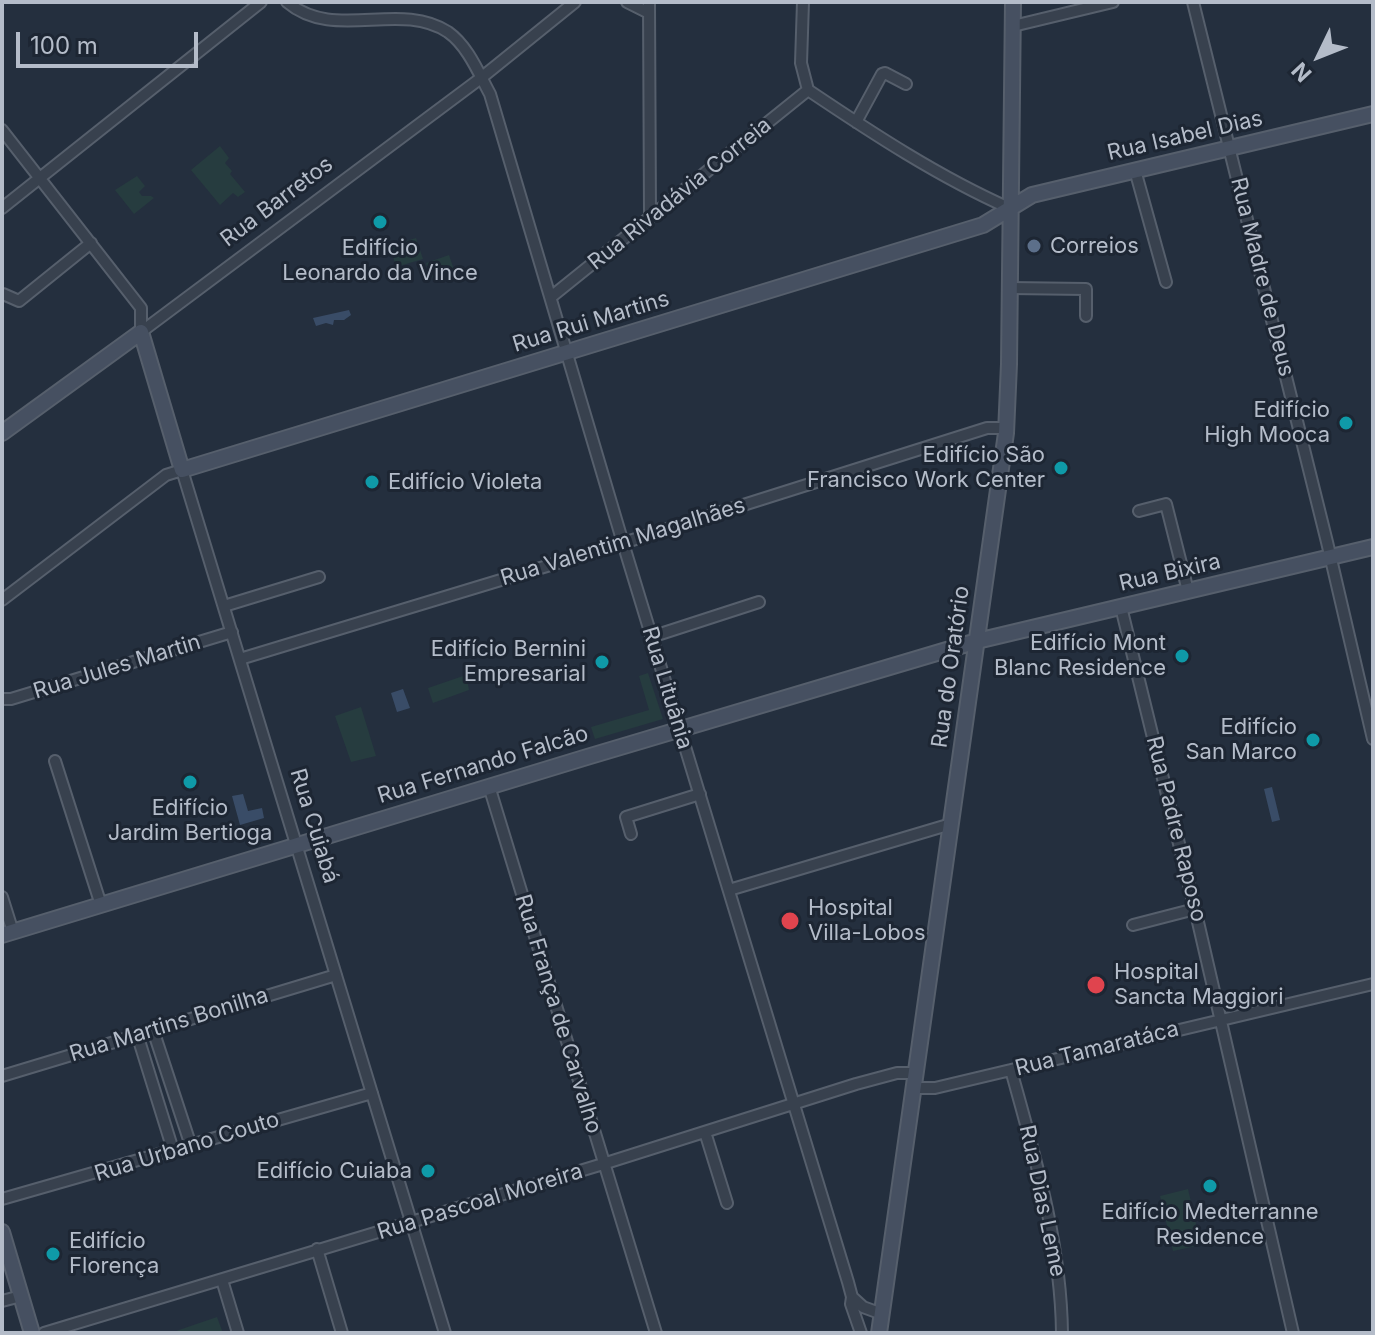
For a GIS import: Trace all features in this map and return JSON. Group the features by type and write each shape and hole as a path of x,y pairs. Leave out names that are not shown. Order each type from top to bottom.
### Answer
{"main road":[{"name":"Rua do Oratório","path":"879,1333 1006,428 1013,2"},
{"name":"Rua Isabel Dias","path":"1009,208 1032,195 1373,114"},
{"name":"Rua Rui Martins","path":"182,470 983,225 1009,208"},
{"name":"Rua Barretos","path":"2,433 141,332"},
{"name":"Rua Cuiabá","path":"141,332 182,470"},
{"name":"Rua Bixira","path":"977,641 1373,547"},
{"name":"Rua Fernando Falcão","path":"8,933 977,641"},
{"path":"2,1232 32,1333"}],"street":[{"path":"2,208 261,2"},
{"name":"Rua Lituânia","path":"287,2 305,14 338,21 406,17 426,21 450,33 469,56 493,104 651,637 795,1104 861,1333"},
{"name":"Rua Barretos","path":"141,332 481,78 575,2"},
{"path":"627,2 649,7 650,215"},
{"path":"803,2 801,63 808,90 856,122 979,194 1009,208"},
{"path":"1013,26 1113,2"},
{"name":"Rua Madre de Deus","path":"1193,2 1373,739"},
{"path":"856,122 882,74 906,84"},
{"name":"Rua Rivadávia Correia","path":"551,297 808,90"},
{"path":"2,130 141,308 141,332"},
{"path":"1135,170 1166,282"},
{"path":"3,294 19,301 91,243"},
{"path":"1010,288 1086,289 1086,316"},
{"name":"Rua Valentim Magalhães","path":"240,659 987,428 1006,428"},
{"path":"2,600 166,475 182,470"},
{"name":"Rua Cuiabá","path":"182,470 445,1333"},
{"path":"1139,511 1166,504 1188,591"},
{"path":"224,606 319,577"},
{"path":"651,637 759,602"},
{"name":"Rua Padre Raposo","path":"1121,607 1293,1333"},
{"name":"Rua Jules Martin","path":"2,699 11,699 232,632"},
{"path":"55,761 101,905"},
{"name":"Rua França de Carvalho","path":"489,786 656,1333"},
{"path":"631,834 626,817 700,794"},
{"path":"729,890 951,824"},
{"path":"2,897 8,933"},
{"path":"1133,925 1195,909"},
{"name":"Rua Martins Bonilha","path":"2,1076 336,975"},
{"name":"Rua Tamaratáca","path":"915,1080 935,1088 1373,984"},
{"path":"153,1030 191,1146"},
{"path":"137,1034 173,1150"},
{"name":"Rua Dias Leme","path":"1011,1070 1053,1233 1059,1268 1062,1333"},
{"name":"Rua Pascoal Moreira","path":"44,1333 897,1073 915,1080"},
{"path":"157,1096 172,1090"},
{"name":"Rua Urbano Couto","path":"2,1199 372,1093"},
{"path":"705,1132 727,1203"},
{"path":"317,1249 342,1333"},
{"path":"222,1280 238,1333"},
{"path":"2,1301 21,1296"},
{"path":"852,1297 863,1307 882,1314"},
{"path":"856,1318 864,1327 879,1333"}],"green space":[{"path":"220,146 229,158 225,163 232,171 230,174 245,192 238,197 233,193 220,205 191,170"},
{"path":"137,176 145,186 139,192 142,196 154,198 134,214 115,190"},
{"path":"416,238 423,259 396,267 390,246"},
{"path":"449,255 454,270 431,278 426,263"},
{"path":"648,673 663,719 595,739 591,727 649,710 639,676"},
{"path":"466,675 469,690 433,703 428,688"},
{"path":"361,707 376,756 351,762 335,716"},
{"path":"1188,1189 1201,1245 1173,1251 1160,1196"},
{"path":"217,1317 223,1333 176,1333 176,1331"}],"water":[{"path":"349,310 351,315 344,320 334,320 333,325 326,323 316,326 313,318"},
{"path":"403,689 410,708 397,712 391,693"},
{"path":"1272,787 1280,820 1272,822 1264,789"},
{"path":"243,794 248,811 262,808 264,818 240,825 232,796"}],"place":[{"name":"Edifício Leonardo da Vince","path":"380,222"},
{"name":"Correios","path":"1034,246"},
{"name":"Edifício High Mooca","path":"1346,423"},
{"name":"Edifício São Francisco Work Center","path":"1061,468"},
{"name":"Edifício Violeta","path":"372,482"},
{"name":"Edifício Mont Blanc Residence","path":"1182,656"},
{"name":"Edifício Bernini Empresarial","path":"602,662"},
{"name":"Edifício San Marco","path":"1313,740"},
{"name":"Edifício Jardim Bertioga","path":"190,782"},
{"name":"Hospital Villa-Lobos","path":"790,921"},
{"name":"Hospital Sancta Maggiori","path":"1096,985"},
{"name":"Edifício Cuiaba","path":"428,1171"},
{"name":"Edifício Medterranne Residence","path":"1210,1186"},
{"name":"Edifício Florença","path":"53,1254"}]}
